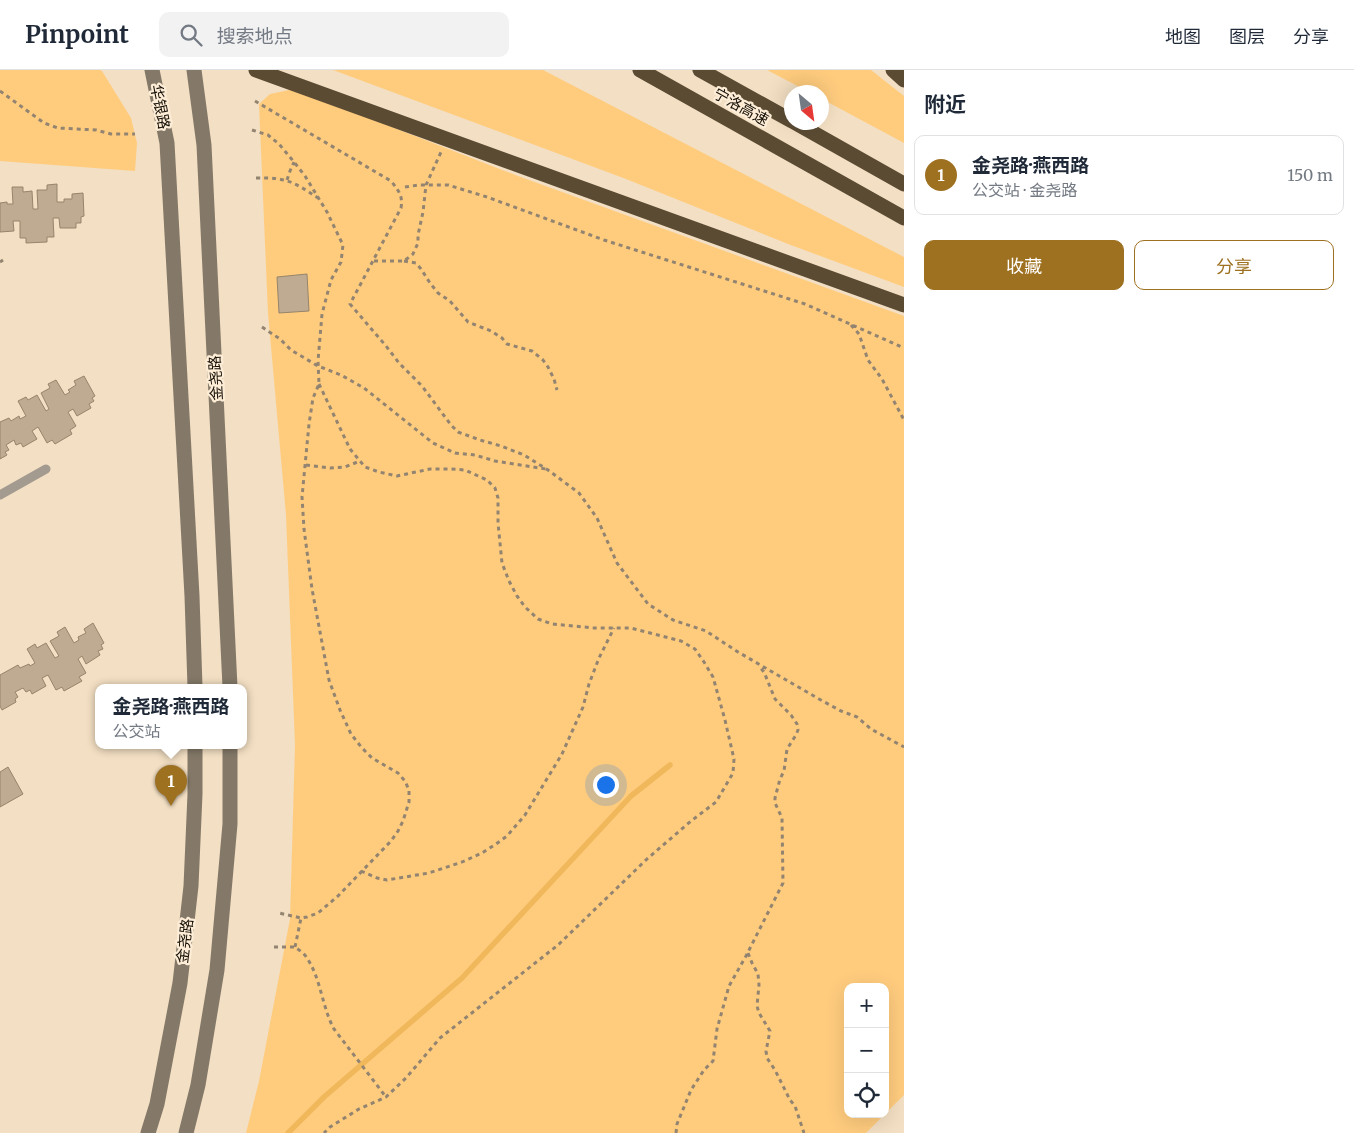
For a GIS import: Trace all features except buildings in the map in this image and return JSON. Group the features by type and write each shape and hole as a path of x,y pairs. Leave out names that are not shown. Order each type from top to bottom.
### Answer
{"highway":[{"path":"256,70 904,305"},
{"name":"宁洛高速","path":"640,70 904,218"},
{"name":"宁洛高速","path":"700,70 784,117"},
{"path":"892,70 904,80"},
{"name":"宁洛高速","path":"807,130 904,184"}],"main road":[{"name":"华银路","path":"152,70 167,144 191,577 195,684"},
{"name":"金尧路","path":"194,70 204,145 230,684"},
{"name":"金尧路","path":"148,1133 156,1104 180,983 191,886 195,749"},
{"path":"186,1133 198,1085 217,970 230,824 230,749"}],"lane":[{"path":"0,495 46,469"}],"path":[{"path":"0,91 44,124 58,128 96,130 111,134 135,134"},
{"path":"255,101 392,180 399,191 402,200 401,208 350,304 399,363 422,386 458,432 524,455 579,493 597,518 617,563 648,604 673,620 706,631 826,703 857,717 871,729 904,748"},
{"path":"252,130 268,136 279,144 294,162 328,212 342,245 341,262 331,280 325,297 318,366 319,384 350,449 365,466 379,472 397,476 430,469 451,468 465,470 487,480 495,488 498,498 502,563 508,581 525,607 538,619 552,624 594,628 631,628 681,641 695,649 713,677 734,759 733,773 716,802 647,859 558,945 440,1038 406,1078 386,1097 359,1109 330,1127 324,1133"},
{"path":"404,262 413,254 418,243 426,185 442,151"},
{"path":"287,180 294,162"},
{"path":"256,178 287,180 319,198"},
{"path":"405,187 426,185 448,186 486,197 604,240 806,304 904,348"},
{"path":"373,261 416,263 438,293 450,301 468,322 491,331 502,338 507,344 532,351 543,360 554,379 557,390"},
{"path":"851,324 859,334 868,360 882,379 904,420"},
{"path":"262,328 280,339 291,350 318,366 341,375 364,388 433,443 455,453 475,455 496,461 548,470"},
{"path":"279,913 307,918 318,913 328,905 398,831 409,802 409,790 405,781 398,774 372,758 352,734 340,710 329,680 308,561 302,497 309,424 319,384"},
{"path":"306,465 330,468 345,467 360,461"},
{"path":"361,871 387,880 429,873 482,854 507,836 525,815 562,754 583,707 599,658 614,628"},
{"path":"676,1133 677,1124 691,1090 704,1070 713,1061 717,1029 724,1000 734,976 783,882 782,818 775,798 784,771 787,749 798,730 797,724 791,715 775,698 758,663"},
{"path":"295,947 301,918"},
{"path":"274,947 295,947 306,956 313,969 328,1018 334,1029 386,1097"},
{"path":"748,952 758,974 757,1006 770,1032 766,1058 795,1106 804,1133"}],"shaded area":[{"path":"0,70 102,71 131,118 137,143 135,171 0,161"},
{"path":"333,70 543,70 904,257 904,287 788,244 626,179"},
{"path":"767,70 871,70 904,96 904,143 829,103 829,85 796,85"},
{"path":"294,89 518,176 904,316 904,1095 889,1110 889,983 844,983 844,1118 881,1118 866,1133 246,1133 259,1081 290,919 295,745 286,515 268,313 259,104 270,94"}],"waterway":[{"path":"288,1133 324,1097 462,978 631,796 670,765"}],"place":[{"name":"金尧路·燕西路","path":"171,806"}]}
